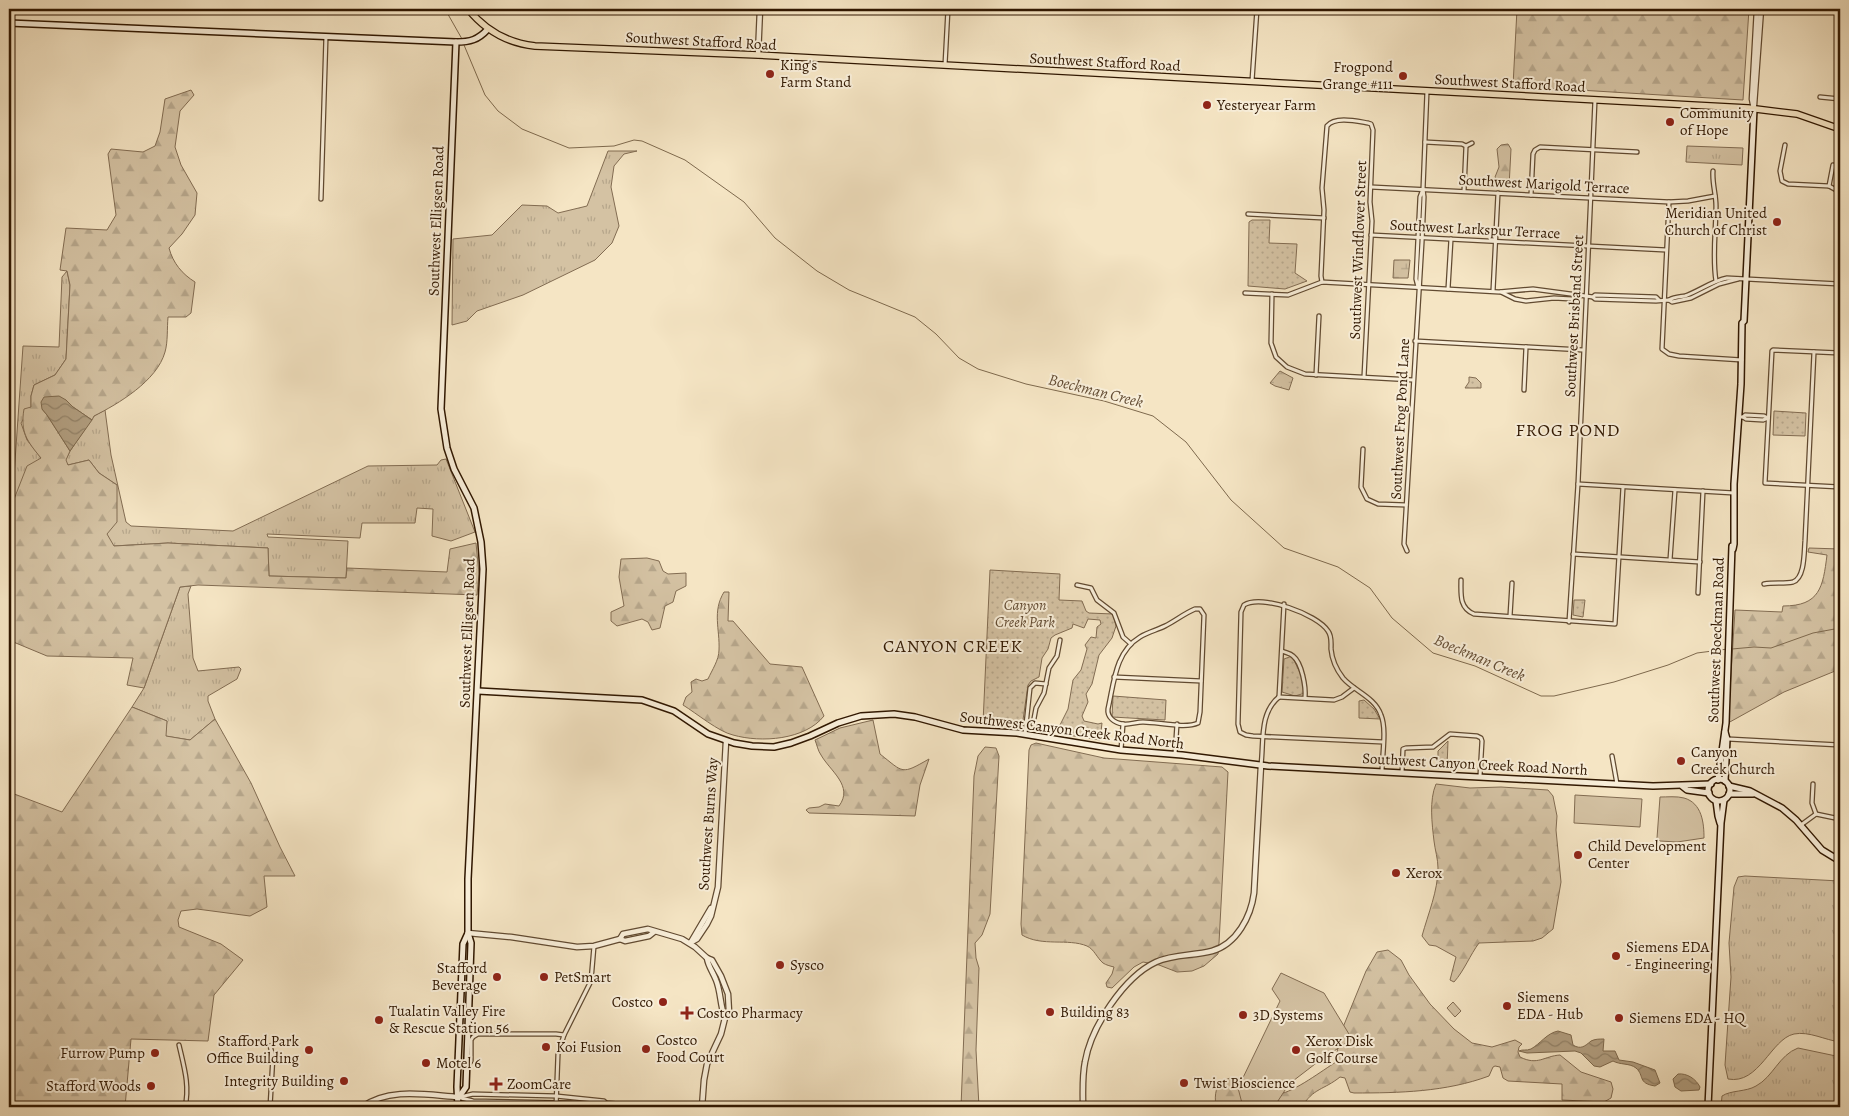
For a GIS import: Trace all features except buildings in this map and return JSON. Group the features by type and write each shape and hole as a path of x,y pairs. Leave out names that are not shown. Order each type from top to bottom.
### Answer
{"main road":[{"name":"Southwest Stafford Road","path":"468,9 488,30 513,42 535,46 758,55 1754,109 1797,114 1840,129"},
{"path":"9,22 456,42 481,38 488,30"},
{"name":"Southwest Elligsen Road","path":"456,42 441,408 447,448 454,469 474,508 481,542 483,569 468,879 468,933 471,943 467,1068 466,1087 459,1097"},
{"name":"Southwest Boeckman Road","path":"1718,780 1725,731 1732,531 1734,528 1735,492 1739,461 1737,458 1741,417 1742,352 1744,349 1754,109"},
{"name":"Southwest Canyon Creek Road North","path":"478,691 642,700 666,707 682,715 708,734 726,741 752,746 779,746 806,738 851,718 883,714 909,716 958,730 1025,734 1121,750 1175,754 1261,765 1618,784 1682,786 1686,784 1711,784"},
{"name":"Southwest Boeckman Road","path":"1725,731 1727,738 1727,784"},
{"path":"1720,823 1716,801 1709,793 1711,784 1718,780 1750,791 1782,808 1822,850 1839,862"},
{"path":"1727,784 1729,794"},
{"name":"Southwest Canyon Creek Road North","path":"1682,786 1687,790 1709,793"},
{"path":"1729,794 1754,794"},
{"path":"1708,1107 1720,823 1724,800 1729,794"},
{"path":"1716,801 1724,800"},
{"name":"Southwest Elligsen Road","path":"458,1107 457,1087 463,944 468,933"}],"street":[{"path":"758,55 760,9"},
{"path":"945,66 948,9"},
{"path":"1252,82 1257,9"},
{"path":"1754,109 1759,9"},
{"path":"321,199 326,35"},
{"name":"Southwest Frog Pond Lane","path":"1408,551 1404,546 1427,91"},
{"path":"1820,97 1840,99"},
{"name":"Southwest Brisband Street","path":"1569,622 1578,484 1595,100"},
{"name":"Southwest Windflower Street","path":"1324,218 1323,181 1326,130 1329,123 1338,120 1371,124 1373,130 1370,187 1371,235 1364,377"},
{"path":"1425,142 1462,144 1466,146 1472,143"},
{"path":"1784,145 1780,171 1782,181 1788,184 1829,186 1840,192"},
{"path":"1464,192 1466,146"},
{"path":"1532,195 1534,154 1537,148 1543,146 1637,152"},
{"path":"1829,186 1834,165"},
{"path":"1714,171 1712,181 1716,204 1714,261 1716,281"},
{"name":"Southwest Marigold Terrace","path":"1370,187 1669,202 1715,196"},
{"path":"1493,291 1498,193"},
{"path":"1669,202 1661,300 1661,347 1666,353 1679,356 1742,360"},
{"path":"1248,214 1324,218 1322,282"},
{"name":"Southwest Larkspur Terrace","path":"1371,235 1666,250"},
{"path":"1448,289 1451,239"},
{"path":"1669,300 1685,296 1716,281 1734,277 1738,279"},
{"path":"1245,293 1292,294 1322,282 1493,291 1526,301 1554,298 1572,299 1577,296 1586,296 1595,299 1656,302 1669,300 1672,302 1685,300 1719,284 1738,279 1840,284"},
{"path":"1499,292 1533,289 1546,292 1573,293 1577,296"},
{"path":"1272,294 1270,334 1273,351 1286,367 1299,373 1316,375 1413,380"},
{"path":"1316,375 1319,316"},
{"path":"1415,341 1583,350"},
{"path":"1524,390 1526,347"},
{"path":"1840,353 1773,350 1771,353 1766,483 1840,486"},
{"path":"1764,584 1792,582 1800,576 1805,541 1814,352"},
{"path":"1741,417 1764,420 1768,418"},
{"path":"1362,449 1362,487 1367,499 1378,504 1406,505"},
{"path":"1578,484 1735,492"},
{"path":"1461,580 1461,601 1464,608 1469,612 1569,622 1615,624 1623,487"},
{"path":"1670,560 1675,490"},
{"path":"1698,593 1703,491"},
{"path":"1573,554 1700,562"},
{"path":"1510,616 1512,583"},
{"path":"1077,585 1090,588 1097,600 1112,610 1123,637 1131,644"},
{"path":"1382,772 1383,742 1383,721 1380,711 1376,705 1345,680 1336,667 1332,657 1330,635 1327,629 1320,623 1284,604 1253,601 1244,605 1242,608 1239,728 1243,734 1264,737 1383,742"},
{"path":"1279,697 1284,604"},
{"path":"1200,609 1204,615 1198,723 1194,725 1145,722 1123,724 1111,718 1107,712 1114,677 1118,664 1131,644 1140,637 1173,622 1191,611 1200,609"},
{"path":"1033,724 1036,708 1044,693 1049,668 1057,656 1060,640"},
{"path":"1282,652 1294,656 1298,663 1306,687 1305,698"},
{"path":"1114,677 1201,681"},
{"path":"1025,734 1030,688 1035,683 1046,684"},
{"path":"1083,1107 1084,1068 1089,1048 1108,1011 1125,987 1142,971 1157,962 1175,956 1214,951 1223,947 1238,933 1248,917 1254,892 1261,765 1266,714 1271,704 1279,697 1338,699 1354,688"},
{"path":"1121,750 1123,724"},
{"path":"1175,754 1177,724"},
{"path":"1402,773 1404,750 1406,748 1433,748 1450,734 1474,735 1481,738 1482,741 1480,777"},
{"path":"1727,738 1840,745"},
{"name":"Southwest Burns Way","path":"690,944 697,939 711,916 720,877 726,741"},
{"path":"1612,756 1618,784"},
{"path":"1813,784 1812,803 1816,814"},
{"path":"1800,825 1816,814 1840,819"},
{"path":"468,933 523,938 565,946 594,946 620,939 623,934 638,930 648,930 672,935 690,944 712,960 725,984 729,1012 707,1064 702,1107"},
{"path":"556,1107 558,1054 564,1035 591,981 594,946"},
{"path":"467,1068 471,1061 473,1037 478,1034 564,1035"},
{"path":"179,1045 187,1081 185,1107"},
{"path":"270,1046 273,1056 270,1107"},
{"path":"362,1107 379,1098 398,1094 459,1097 473,1101 511,1105 556,1102 603,1106 606,1104 619,1105"},
{"path":"459,1097 473,1094 556,1096 604,1101 606,1104"}],"green space":[{"path":"1517,9 1749,9 1743,100 1513,86"},
{"path":"191,90 194,95 180,111 175,147 181,165 197,193 195,215 182,234 169,248 179,268 195,282 191,313 186,317 168,317 165,352 161,363 154,373 136,390 94,416 92,420 66,400 42,409 70,451 66,460 68,465 89,460 99,473 117,485 117,522 107,534 114,546 168,543 268,548 269,576 346,578 347,568 447,572 450,549 476,543 479,574 477,595 198,585 180,587 144,688 127,685 133,658 47,656 11,641 9,650 9,512 27,466 41,458 26,436 23,424 24,409 31,407 34,385 55,375 66,359 70,285 67,271 60,270 66,228 107,230 116,215 108,154 111,149 143,152 155,146 160,132 165,99"},
{"path":"1508,144 1511,149 1509,187 1499,183 1495,177 1499,167 1497,149 1501,145"},
{"path":"1687,146 1743,148 1742,165 1686,162"},
{"path":"608,151 637,151 624,154 614,166 611,187 619,226 612,243 595,260 523,295 477,311 467,321 452,325 453,239 492,235 522,205 547,206 558,213 587,206"},
{"path":"1252,220 1270,220 1269,243 1297,244 1295,273 1307,281 1285,289 1248,286 1249,222"},
{"path":"1394,260 1410,260 1408,278 1393,278"},
{"path":"67,271 70,285 66,359 55,375 34,385 31,407 21,423 27,440 41,458 9,512 9,495 13,490 23,346 59,347 62,277"},
{"path":"1280,371 1293,378 1289,390 1270,383"},
{"path":"1469,377 1476,378 1481,383 1481,388 1465,388 1469,382"},
{"path":"105,410 111,455 126,522 131,526 233,531 368,466 437,465 441,460 446,459 475,532 451,541 432,536 433,509 417,508 415,523 362,523 360,538 267,534 268,537 348,541 346,578 269,576 268,548 168,543 113,546 106,534 117,485 99,473 89,460 68,465 65,461 94,416"},
{"path":"1774,411 1806,413 1805,436 1773,435"},
{"path":"1809,548 1840,549 1837,550 1837,554 1840,555 1840,669 1784,692 1728,723 1735,610 1782,612 1783,606 1805,603 1812,598 1821,585 1827,555 1808,552"},
{"path":"647,558 659,561 663,571 668,574 686,573 686,586 676,591 673,602 665,606 660,628 652,630 648,622 642,619 617,626 611,621 611,612 624,606 619,577 621,559"},
{"name":"Canyon Creek Park","path":"990,570 1060,574 1059,600 1082,601 1086,611 1089,613 1113,614 1116,626 1112,638 1099,655 1092,684 1086,694 1088,702 1082,716 1084,721 1102,723 1100,740 1061,734 1063,731 1060,725 1068,709 1073,680 1081,670 1087,649 1085,645 1091,637 1096,638 1097,627 1101,624 1100,620 1088,619 1084,628 1073,624 1072,628 1051,638 1048,649 1042,658 1039,677 1028,685 1022,727 983,723"},
{"path":"191,586 188,594 193,658 198,671 239,667 241,669 237,679 208,696 215,719 190,740 165,736 167,721 132,707 144,688 180,587"},
{"path":"724,592 729,592 728,621 733,621 770,664 802,667 824,716 816,724 794,735 782,738 756,739 727,733 683,705 686,697 692,692 691,682 696,679 702,681 708,679 717,661 719,650 717,614 720,599"},
{"path":"1574,600 1585,600 1583,617 1573,615"},
{"path":"1292,656 1301,675 1305,693 1295,696 1282,692 1284,659"},
{"path":"1113,696 1166,700 1165,720 1112,717"},
{"path":"1364,700 1374,709 1380,719 1359,718 1359,701"},
{"path":"132,707 167,721 166,736 190,740 215,719 251,783 295,876 264,876 267,907 250,916 197,909 181,911 178,920 179,927 221,944 243,960 214,995 208,1041 131,1039 125,1107 9,1107 9,792 62,812"},
{"path":"873,720 880,754 894,765 903,770 913,768 929,759 920,785 915,816 809,813 806,810 809,808 825,804 839,806 844,792 839,779 820,753 815,740 840,728"},
{"path":"1448,741 1447,768 1438,768 1438,751"},
{"path":"1036,743 1104,758 1222,767 1228,772 1218,954 1204,966 1192,971 1177,972 1159,965 1143,962 1134,967 1112,988 1107,987 1106,983 1114,967 1103,963 1089,947 1072,943 1038,941 1022,935 1029,750 1031,745"},
{"path":"985,747 996,748 999,756 990,914 982,935 975,943 979,968 976,1050 979,1107 961,1107 974,776 978,756"},
{"path":"1436,784 1470,788 1501,787 1548,790 1553,796 1557,816 1556,830 1561,882 1553,929 1542,938 1533,941 1479,943 1454,982 1450,980 1456,957 1436,946 1429,945 1422,936 1435,894 1438,877 1432,827 1432,797"},
{"path":"1575,795 1642,799 1640,827 1574,823"},
{"path":"1660,797 1681,797 1695,804 1701,814 1704,838 1677,842 1660,841 1657,838"},
{"path":"1738,877 1840,881 1840,1042 1800,1033 1794,1034 1778,1044 1756,1069 1748,1075 1739,1079 1728,1079 1725,1065 1731,977 1729,943 1734,887"},
{"path":"1388,950 1401,960 1409,975 1430,1004 1454,1029 1472,1043 1492,1047 1515,1040 1522,1044 1518,1052 1520,1057 1532,1061 1560,1055 1581,1072 1611,1082 1613,1089 1611,1098 1604,1102 1562,1100 1562,1084 1508,1081 1503,1078 1500,1067 1495,1066 1489,1076 1439,1088 1405,1092 1354,1093 1350,1092 1345,1078 1340,1077 1310,1096 1302,1107 1216,1107 1216,1090 1219,1084 1230,1078 1237,1078 1263,1091 1279,1094 1300,1085 1336,1062 1339,1037 1366,971 1377,952"},
{"name":"Xerox Disk Golf Course","path":"1281,973 1324,993 1352,1039 1289,1084 1274,1107 1243,1107 1238,1088 1280,1001 1272,989"},
{"path":"1453,1002 1461,1011 1455,1017 1447,1008"},
{"path":"1798,1048 1836,1056 1840,1060 1840,1107 1721,1107 1722,1096 1756,1086 1791,1051"}],"water":[{"path":"59,396 92,420 70,451 42,409 41,402 44,397"},
{"path":"1558,1031 1571,1035 1573,1045 1578,1047 1583,1047 1594,1040 1604,1039 1603,1051 1615,1051 1619,1060 1633,1062 1655,1070 1660,1083 1655,1086 1649,1085 1643,1081 1639,1071 1631,1065 1613,1061 1600,1067 1594,1066 1581,1053 1575,1051 1527,1053 1519,1051 1531,1049 1550,1034"},
{"path":"1678,1074 1685,1074 1694,1079 1700,1087 1699,1090 1681,1091 1675,1087 1673,1079"}],"waterway":[{"name":"Boeckman Creek","path":"445,9 462,39"},
{"name":"Boeckman Creek","path":"464,45 485,95 498,111 522,129 569,148 614,146 634,140 642,141 685,160 744,202 775,238 817,271 849,290 915,317 936,334 959,358 978,369 1026,384 1104,401 1153,416 1186,442 1231,500 1284,548 1338,567 1370,588 1392,618 1433,653 1475,666 1541,696 1554,696 1614,682 1668,665 1697,653 1728,649"},
{"name":"Boeckman Creek","path":"1732,649 1771,648 1813,633 1840,628"}],"place":[{"name":"King's Farm Stand","path":"770,74"},
{"name":"Frogpond Grange #111","path":"1403,76"},
{"name":"Yesteryear Farm","path":"1207,105"},
{"name":"Community of Hope","path":"1670,122"},
{"name":"Meridian United Church of Christ","path":"1777,222"},
{"name":"Canyon Creek Church","path":"1681,761"},
{"name":"Child Development Center","path":"1578,855"},
{"name":"Xerox","path":"1396,873"},
{"name":"Siemens EDA - Engineering","path":"1616,956"},
{"name":"Sysco","path":"780,965"},
{"name":"Stafford Beverage","path":"497,977"},
{"name":"PetSmart","path":"544,977"},
{"name":"Costco","path":"663,1002"},
{"name":"Siemens EDA - Hub","path":"1507,1006"},
{"name":"Building 83","path":"1050,1012"},
{"name":"Costco Pharmacy","path":"687,1013"},
{"name":"3D Systems","path":"1243,1015"},
{"name":"Siemens EDA - HQ","path":"1619,1018"},
{"name":"Tualatin Valley Fire & Rescue Station 56","path":"379,1020"},
{"name":"Koi Fusion","path":"546,1047"},
{"name":"Costco Food Court","path":"646,1049"},
{"name":"Stafford Park Office Building","path":"309,1050"},
{"name":"Xerox Disk Golf Course","path":"1296,1050"},
{"name":"Furrow Pump","path":"155,1053"},
{"name":"Motel 6","path":"426,1063"},
{"name":"Integrity Building","path":"344,1081"},
{"name":"Twist Bioscience","path":"1184,1083"},
{"name":"ZoomCare","path":"496,1084"},
{"name":"Stafford Woods","path":"151,1086"}],"district":[{"name":"FROG POND","path":"1568,430"},
{"name":"CANYON CREEK","path":"953,646"}]}
